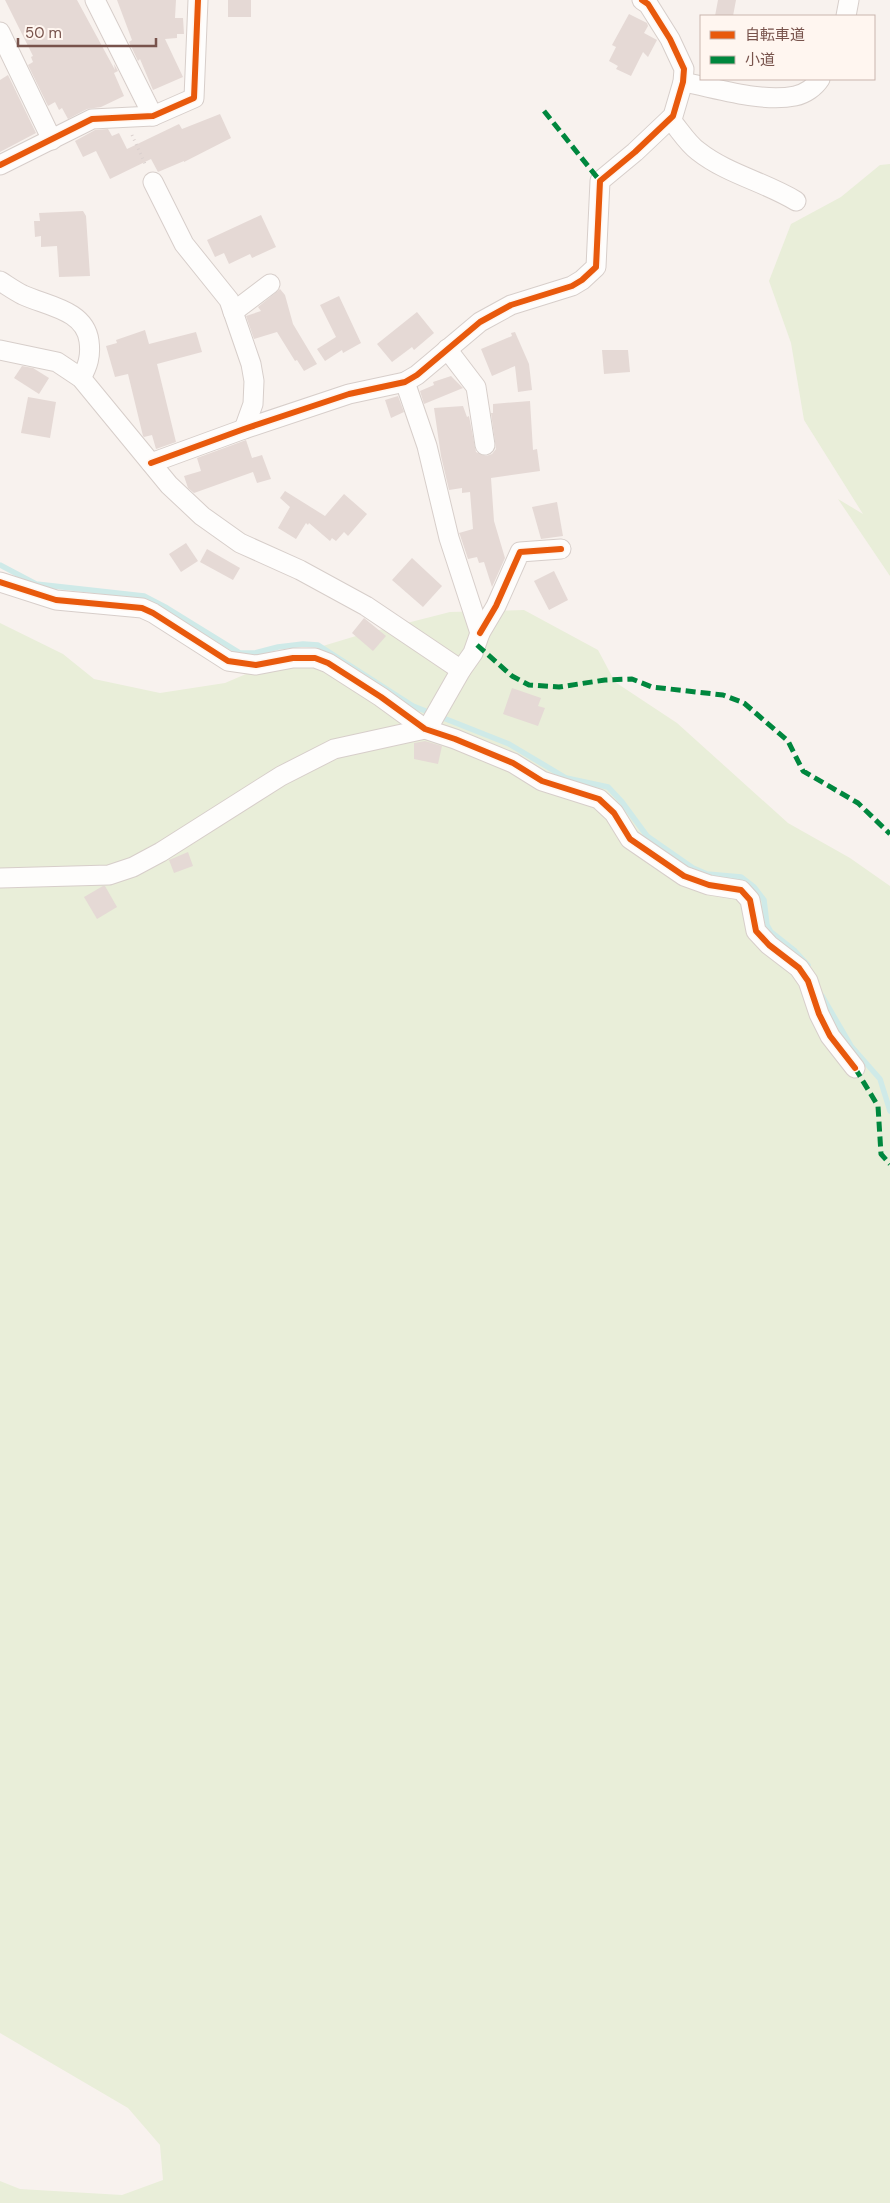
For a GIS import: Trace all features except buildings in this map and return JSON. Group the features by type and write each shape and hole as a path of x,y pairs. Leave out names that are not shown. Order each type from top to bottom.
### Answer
{"street":[{"path":"95,0 153,116"},
{"path":"0,165 92,120 153,116 194,98 198,0"},
{"path":"151,463 348,394 405,382 417,375 480,322 511,306 572,286 589,275 596,267 600,181 670,119 683,82 684,69 670,39 648,4 642,0"},
{"path":"846,15 849,0"},
{"path":"0,32 52,140"},
{"path":"683,82 767,97 796,96 815,86 819,80"},
{"path":"670,119 696,150 712,161 796,201"},
{"path":"153,182 184,244 229,300 251,364 254,381 253,404 244,429"},
{"path":"0,281 22,295 74,315 84,324 88,337 90,357 81,378"},
{"path":"233,312 270,284"},
{"path":"0,350 57,362 81,378 169,485 202,516 240,543 300,570 366,606 461,670"},
{"path":"447,350 476,387 485,445"},
{"path":"405,382 428,446 449,538 480,633"},
{"path":"0,878 109,875 133,867 161,852 281,776 334,749 431,721 473,653 480,633 496,606 520,552 561,549"},
{"path":"0,582 56,600 142,608 153,612 228,661 256,665 293,658 315,658 328,663 381,697 431,721 456,739 513,763 542,781 599,799 614,813 630,839 684,876 709,885 741,890 750,900 756,931 769,945 799,968 808,981 819,1014 830,1036 855,1068"}],"path":[{"path":"124,119 153,182"}],"green space":[{"path":"890,164 890,576 838,499 863,514 804,420 791,343 769,281 791,224 841,197 880,165"},
{"path":"524,610 598,650 615,682 677,723 788,823 850,858 890,886 890,2203 0,2203 0,2181 20,2189 122,2195 163,2180 160,2145 128,2108 0,2033 0,623 63,654 94,679 160,693 225,683 283,658 356,636 450,612"}],"waterway":[{"path":"0,565 36,584 144,596 240,653 255,653 278,647 303,644 318,645 413,706 509,744 566,778 608,787 622,802 647,836 693,868 707,874 741,877 754,887 764,900 767,925 771,932 795,951 808,965"},
{"path":"822,996 851,1046 880,1079 890,1111"}],"marked path":[{"path":"544,111 600,181"},
{"path":"477,645 512,676 529,685 559,687 605,680 632,679 652,687 723,695 744,703 788,741 803,771 858,803 890,834"},
{"path":"855,1068 878,1106 881,1154 890,1164"}],"cycle path":[{"path":"0,165 92,119 153,116 194,98 198,0"},
{"path":"151,463 244,429 349,394 405,382 417,375 480,322 511,305 572,286 582,280 596,267 600,181 635,152 673,116 683,82 684,69 670,39 648,4 642,0"},
{"path":"480,633 496,606 520,552 561,549"},
{"path":"0,582 56,600 142,608 153,613 228,661 256,665 293,658 315,658 328,663 381,697 425,729 513,763 542,781 599,799 614,813 630,839 684,876 709,885 741,890 750,900 756,931 769,945 799,968 808,981 819,1014 830,1036 855,1068"}]}
